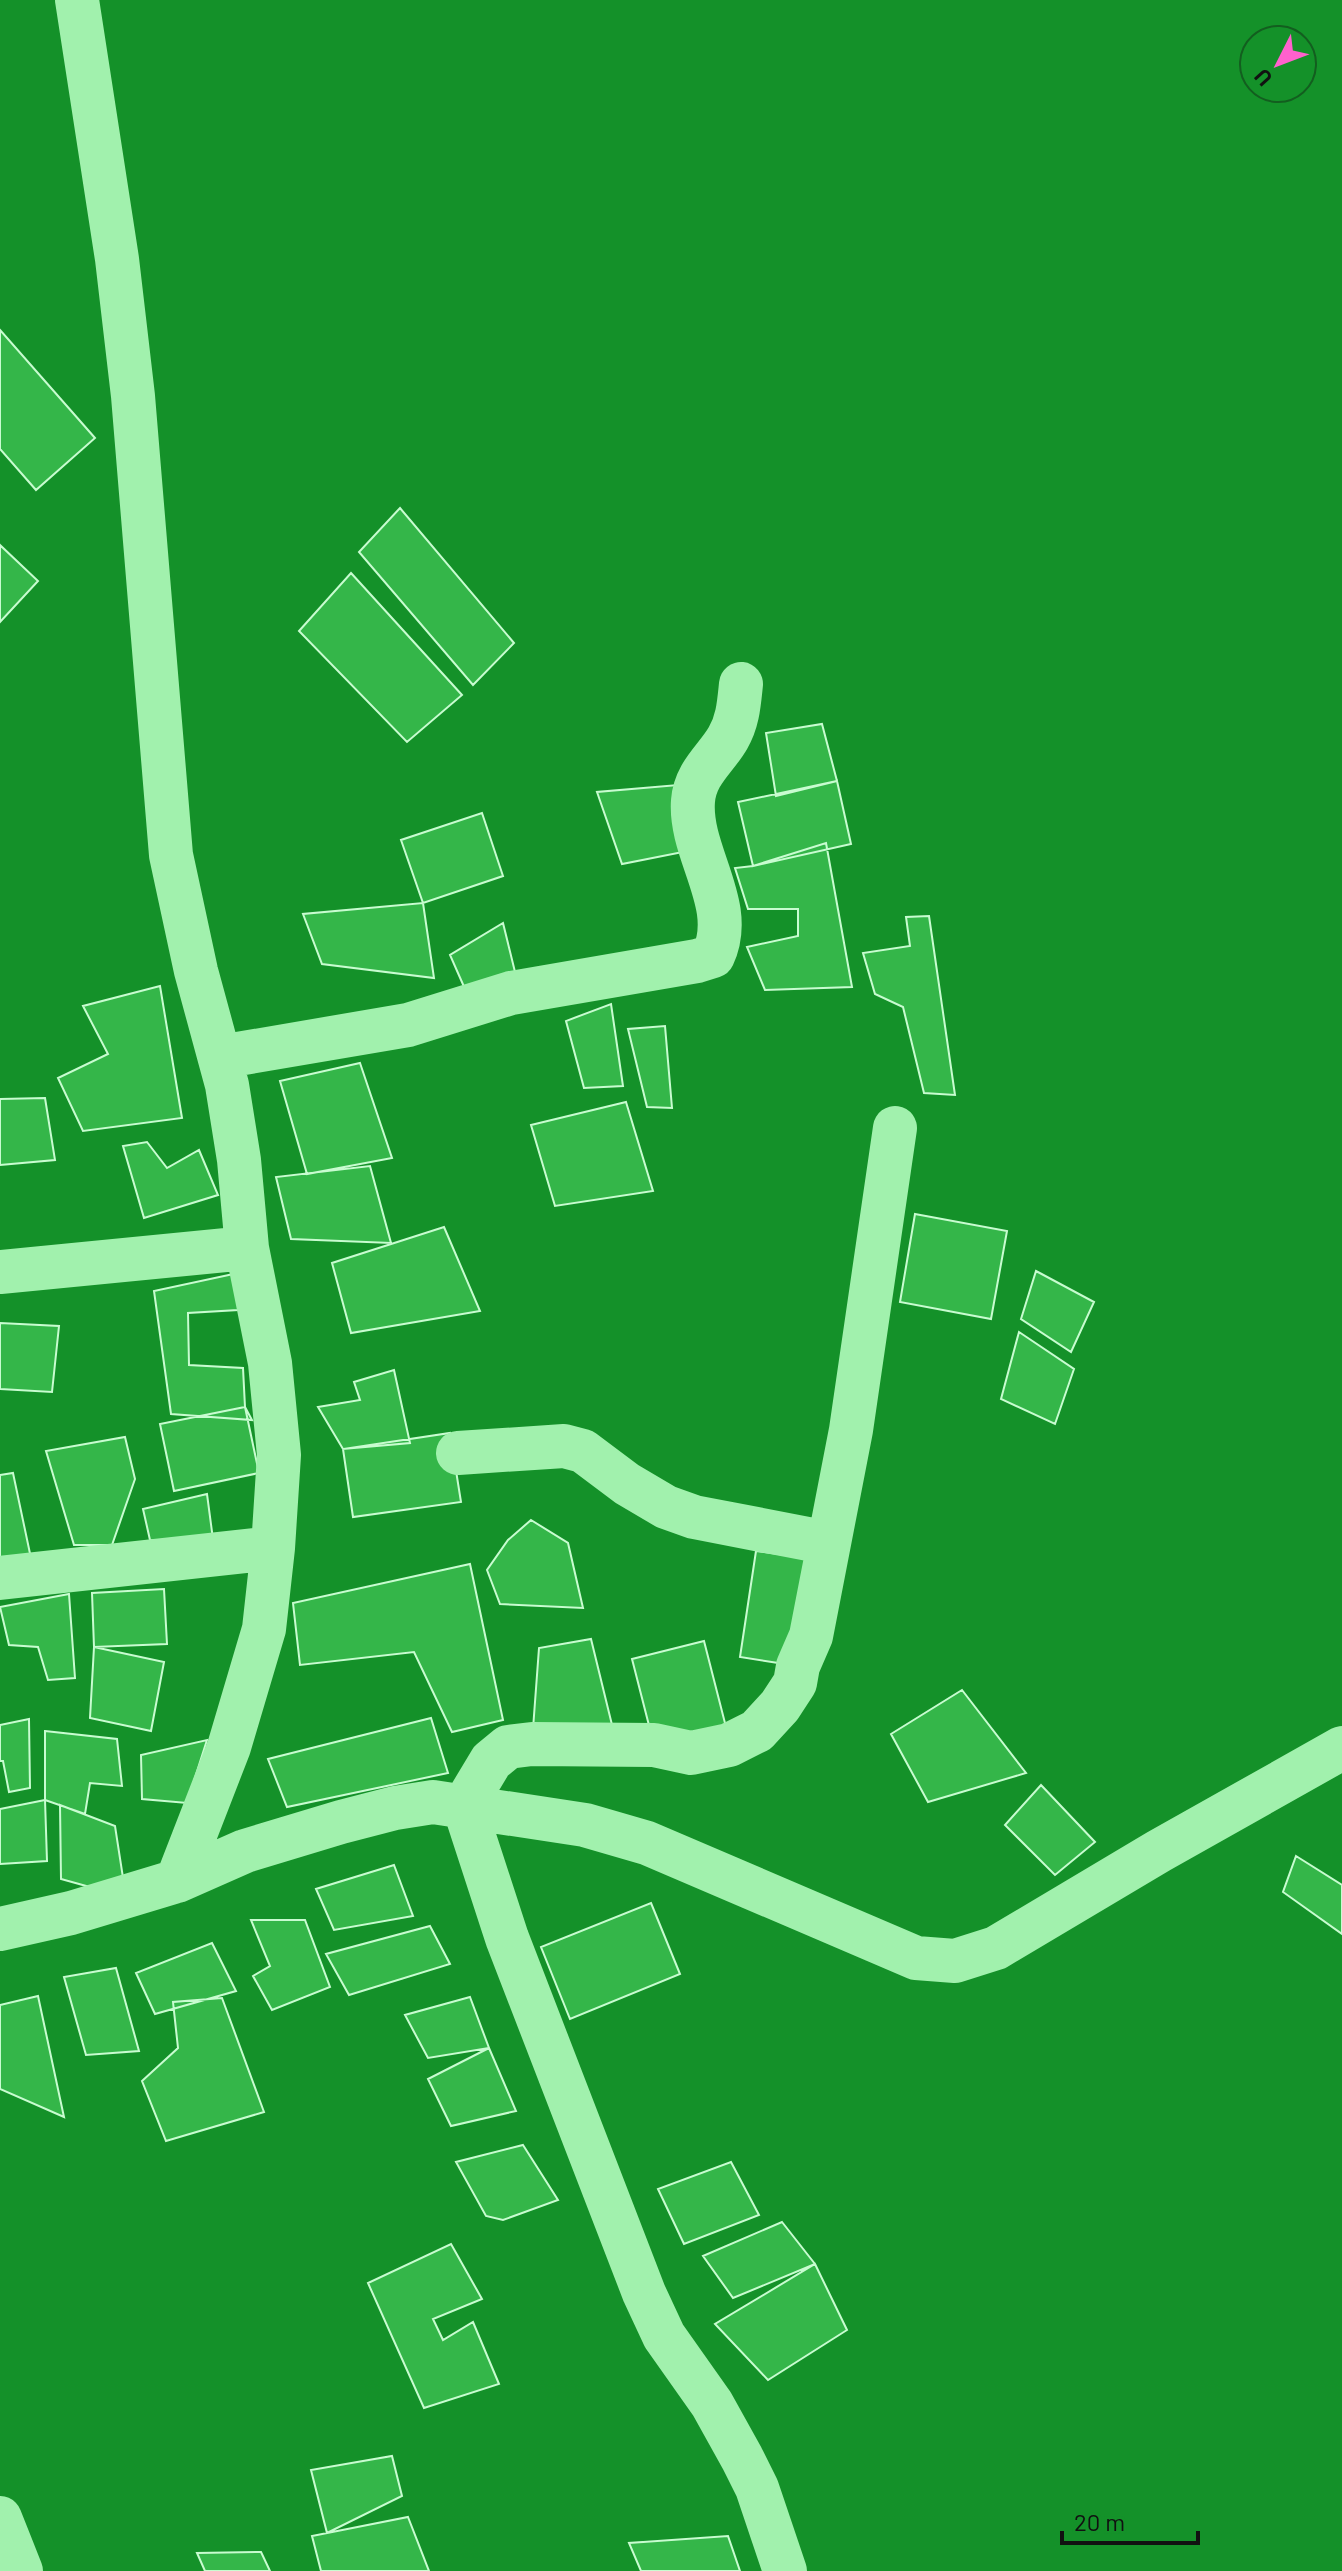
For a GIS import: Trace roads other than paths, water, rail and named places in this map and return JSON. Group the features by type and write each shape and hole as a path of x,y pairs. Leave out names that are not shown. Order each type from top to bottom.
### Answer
{"street":[{"path":"77,0 117,259 131,381 171,855 196,971 227,1085 239,1160 247,1248 270,1363 279,1455 264,1629 249,1685 210,1799 177,1881"},
{"path":"220,1057 408,1025 511,993 713,956 721,940 719,913 696,831 693,801 707,763 726,741 735,724 741,684"},
{"path":"785,2571 757,2488 742,2458 712,2404 664,2336 644,2293 507,1938 464,1806 491,1761 508,1747 532,1744 654,1745 691,1753 729,1745 757,1731 780,1706 795,1683 798,1666 811,1636 851,1430 895,1128"},
{"path":"0,1272 247,1248"},
{"path":"458,1453 564,1446 574,1448 666,1507 694,1517 829,1543"},
{"path":"0,1578 273,1548"},
{"path":"0,1929 71,1913 177,1881 245,1851 395,1808 433,1802 585,1825 647,1843 916,1958 955,1961 996,1948 1159,1851 1342,1748"},
{"path":"0,2518 21,2571"}]}
